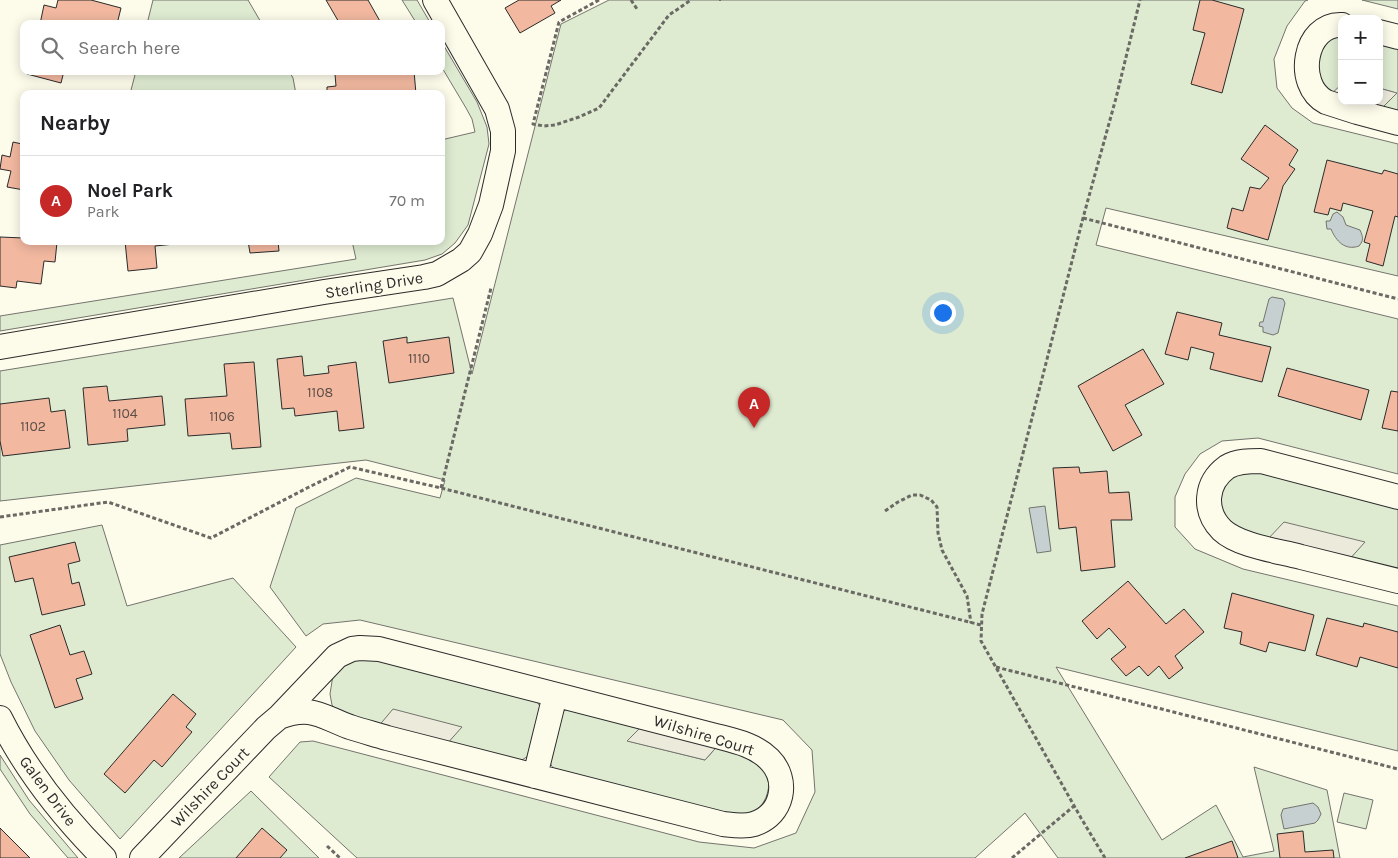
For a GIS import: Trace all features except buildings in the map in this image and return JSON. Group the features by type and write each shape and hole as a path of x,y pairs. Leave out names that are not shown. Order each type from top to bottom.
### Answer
{"street":[{"name":"Sterling Drive","path":"0,347 424,277 438,274 461,260 470,252 480,234 491,205 503,151 503,131 497,109 435,0"},
{"path":"1338,26 1326,29 1317,37 1307,56 1306,68 1311,87 1326,102 1398,123"},
{"path":"1383,33 1398,37"},
{"path":"1398,496 1261,461 1246,461 1229,466 1219,475 1210,490 1208,504 1213,518 1223,530 1246,543 1398,581"},
{"name":"Wilshire Court","path":"142,858 337,656 360,648 379,649 753,747 769,758 778,769 782,784 782,796 775,809 764,819 754,824 723,824 387,738 349,727 316,712 293,712 279,717"},
{"path":"535,776 555,694"},
{"name":"Galen Drive","path":"0,718 24,761 51,800 104,858"}],"path":[{"path":"598,0 559,22 533,124 544,126 555,124 579,117 598,108 669,15 691,0"},
{"path":"631,0 637,9"},
{"path":"1105,858 981,641 981,625 982,614 1140,0"},
{"path":"1083,218 1398,299"},
{"path":"440,488 491,288"},
{"path":"0,518 108,502 211,538 350,467 981,625"},
{"path":"886,511 898,502 920,495 931,500 937,507 938,533 942,550 967,596 971,623"},
{"path":"996,667 1398,769"},
{"path":"1012,858 1074,806"},
{"path":"327,846 340,858"}],"green space":[{"path":"153,0 248,0 260,20 148,20"},
{"path":"402,0 417,0 429,20 414,20"},
{"path":"609,0 1308,0 1305,1 1287,26 1274,59 1277,88 1292,108 1313,123 1398,144 1398,276 1106,208 1096,245 1398,319 1398,474 1258,438 1222,441 1200,454 1185,474 1175,497 1175,527 1195,549 1243,569 1398,606 1398,751 1056,667 1162,840 1216,805 1243,857 1274,851 1254,767 1327,790 1340,858 1058,858 1025,813 975,858 357,858 269,777 300,742 313,741 699,842 754,848 796,833 815,792 812,750 783,720 360,620 323,624 306,636 270,587 296,508 356,478 440,498 445,480 366,460 0,501 0,371 453,298 472,374 561,24"},
{"path":"1362,0 1398,0 1398,9"},
{"path":"1338,33 1338,88 1331,94 1320,84 1316,49"},
{"path":"1383,38 1398,42 1398,113 1382,108 1396,93 1383,89"},
{"path":"445,48 477,102 487,127 489,144 468,225 455,243 442,254 425,260 0,331 0,316 356,259 353,245 445,245 445,139 475,132 472,119 445,73"},
{"path":"135,75 291,75 295,90 131,90"},
{"path":"1251,467 1398,502 1398,573 1348,561 1364,542 1267,540 1233,525 1223,515 1219,504 1226,479"},
{"path":"102,525 127,606 233,578 296,647 120,839 69,780 35,731 11,682 0,654 0,545"},
{"path":"365,655 532,694 543,711 533,753 517,763 446,745 461,727 377,728 338,713 332,705 330,694 333,675 337,668"},
{"path":"574,705 645,723 628,741 705,760 721,742 743,749 770,775 766,797 763,803 754,811 739,816 556,773 547,758 557,715"},
{"path":"0,755 29,800 78,858 68,858 30,814 0,769"},
{"path":"251,791 319,858 179,858"},
{"path":"1344,793 1373,800 1366,829 1337,822"}],"shaded area":[{"path":"1383,89 1397,93 1382,108 1370,105 1383,105"},
{"path":"1337,212 1343,217 1346,225 1360,230 1363,238 1359,246 1345,246 1338,241 1331,229 1327,229 1326,221 1330,221 1333,214"},
{"path":"1272,297 1283,299 1285,303 1278,333 1273,335 1263,332 1263,327 1259,326 1260,322 1263,322 1269,299"},
{"path":"1045,506 1051,551 1037,553 1029,508"},
{"path":"1284,522 1365,542 1348,561 1267,540"},
{"path":"393,709 462,727 446,745 377,728"},
{"path":"645,723 721,742 705,760 627,741"},
{"path":"1313,803 1318,807 1321,814 1315,823 1284,829 1281,815 1283,809"}],"place":[{"name":"Noel Park","path":"754,428"}]}
